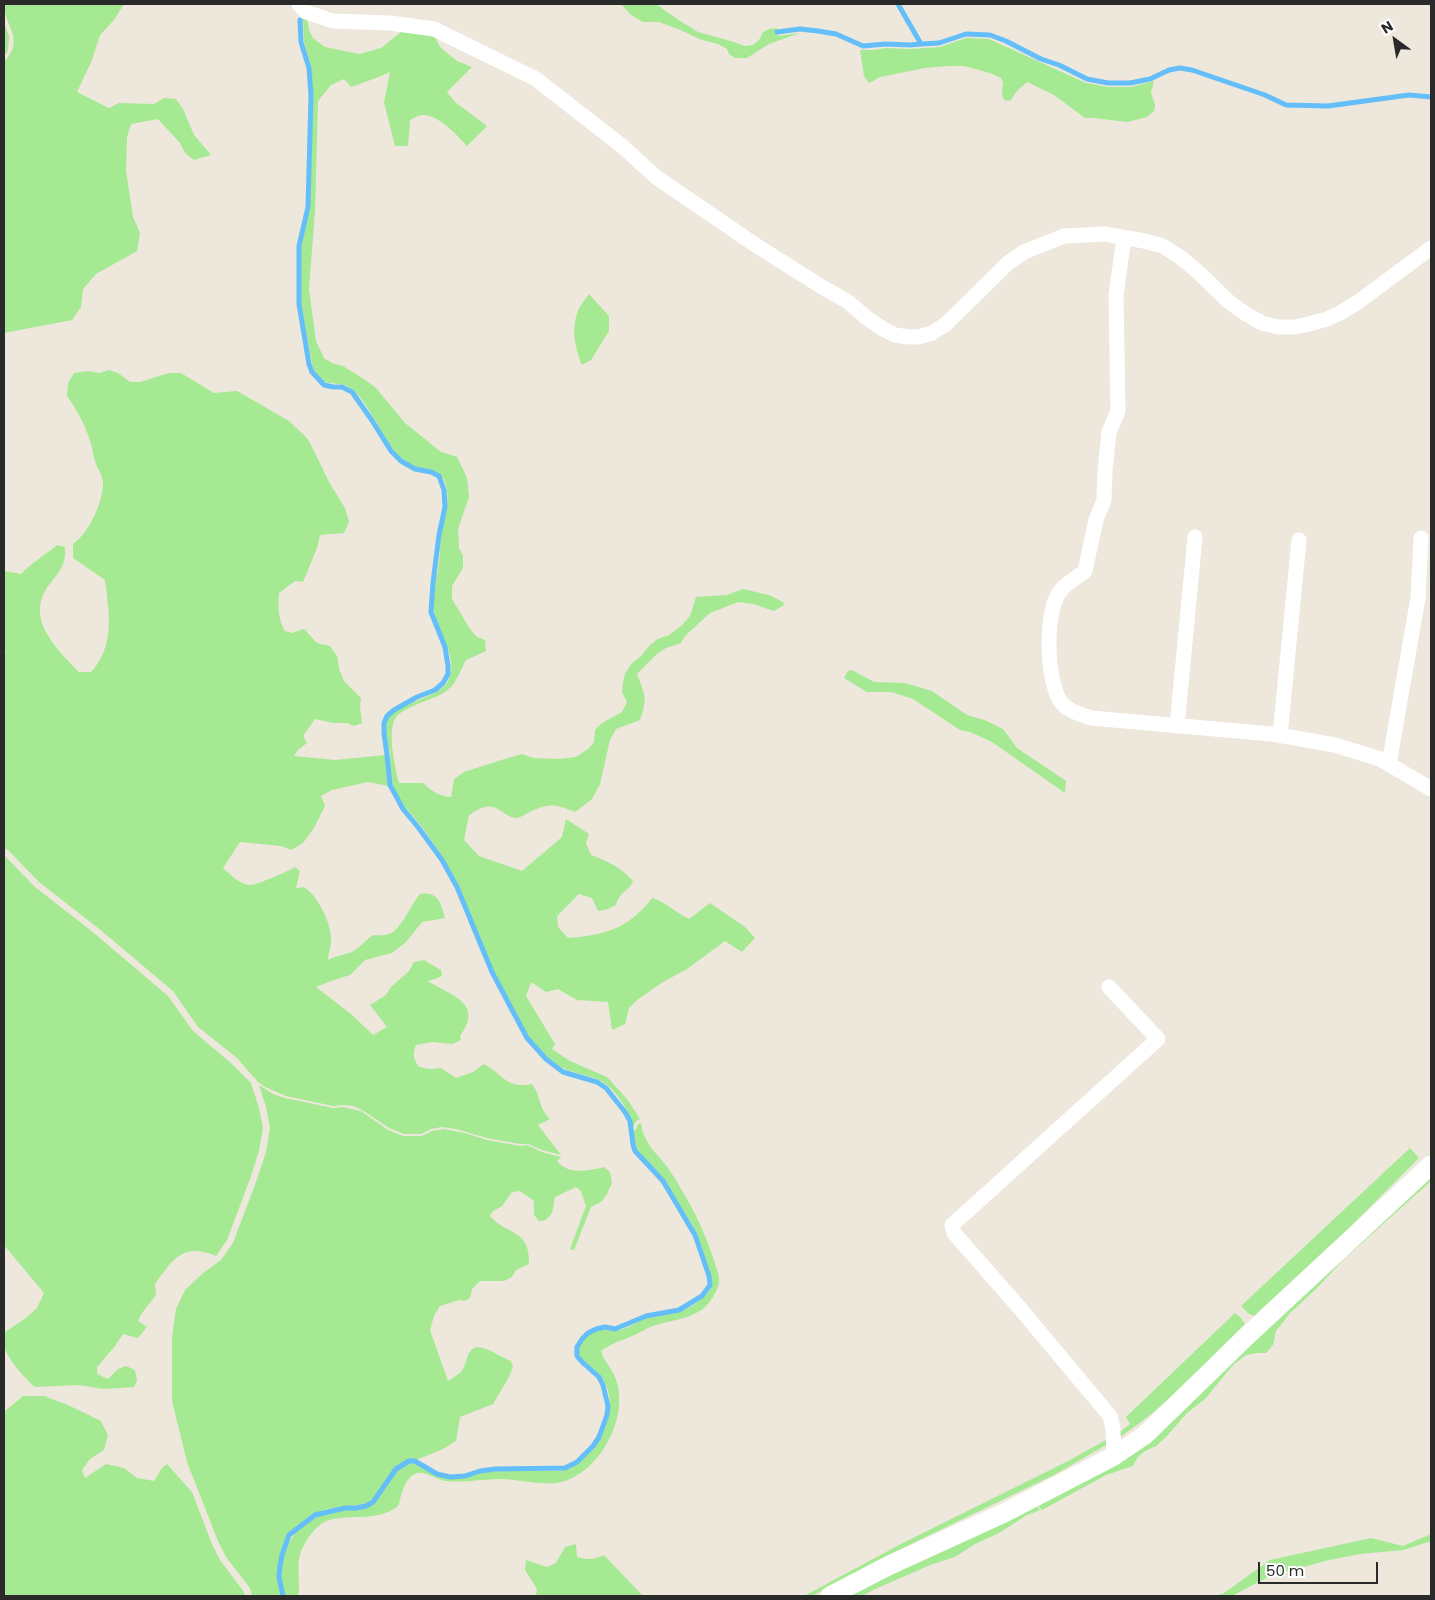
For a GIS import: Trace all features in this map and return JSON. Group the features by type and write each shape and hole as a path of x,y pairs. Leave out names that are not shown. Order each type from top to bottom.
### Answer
{"street":[{"path":"299,4 306,12 333,21 390,23 434,29 536,79 622,146 656,177 754,244 822,287 847,300 867,318 895,335 909,338 918,337 939,329 967,305 1008,263 1024,252 1064,236 1104,234 1163,246 1180,256 1228,301 1246,314 1262,323 1278,327 1295,327 1309,324 1340,313 1365,297 1431,248"},
{"path":"1124,238 1116,295 1118,411 1109,432 1104,500 1096,520 1085,572 1060,590 1056,600 1048,646 1049,664 1060,701 1069,710 1091,718 1280,736 1336,745 1360,752 1389,764 1431,789"},
{"path":"1177,726 1195,537"},
{"path":"1389,764 1418,598 1421,538"},
{"path":"1280,736 1300,540"},
{"path":"1109,986 1158,1039 952,1225 954,1233 1110,1416 1113,1429 1114,1456"},
{"path":"830,1596 888,1566 1004,1514 1114,1456 1145,1435 1248,1335 1431,1165"}],"green space":[{"path":"4,4 124,4 114,20 100,35 92,60 77,92 109,108 119,103 154,104 164,98 176,99 183,109 194,135 211,155 194,160 185,153 180,143 158,119 131,124 127,137 126,171 133,217 140,233 137,251 96,274 83,289 81,307 72,320 4,333 4,62 10,54 14,39"},
{"path":"621,4 656,4 698,32 744,46 753,45 759,40 763,32 769,29 777,28 778,36 800,33 769,44 747,58 735,58 729,54 727,49 718,44 702,40 659,22 643,22 631,15"},
{"path":"306,13 309,30 313,38 325,47 359,54 381,48 406,28 433,32 440,47 457,61 472,67 447,92 455,102 487,126 467,146 441,121 420,115 410,120 408,146 395,146 384,102 390,72 351,87 344,79 331,85 318,101 315,211 309,289 316,341 324,358 332,363 343,366 367,381 376,388 405,423 441,452 457,457 467,478 469,497 458,529 459,548 463,556 463,568 452,586 452,599 470,629 477,637 485,640 486,651 466,660 456,681 444,693 418,704 397,716 392,729 392,738 399,783 423,783 442,796 451,797 454,779 464,772 498,761 522,754 533,758 559,759 576,757 588,749 594,742 595,730 602,723 622,712 627,702 622,692 623,683 625,674 632,663 650,645 681,626 690,616 696,597 727,595 743,589 769,595 783,602 784,605 774,611 753,604 738,602 710,613 685,636 681,643 666,648 657,654 637,674 645,701 640,720 616,729 610,740 600,784 592,799 575,812 563,807 548,806 515,818 497,808 489,806 469,815 464,840 479,856 522,871 562,837 566,819 589,834 586,843 591,855 614,865 633,881 620,896 616,905 608,909 598,911 592,898 579,894 557,916 558,927 568,938 593,935 615,928 634,917 652,898 689,919 710,903 745,927 755,938 742,952 725,941 687,969 663,982 637,1000 629,1008 625,1024 612,1030 608,1002 577,1000 558,989 546,992 531,982 526,996 555,1044 552,1049 570,1061 607,1077 627,1099 640,1119 636,1121 633,1128 625,1106 609,1087 597,1079 554,1063 540,1051 527,1034 494,970 453,877 430,839 398,797 392,782 390,753 386,738 386,724 389,717 405,706 435,693 448,681 451,672 450,655 433,606 441,534 447,502 447,489 441,476 432,471 417,467 396,453 383,435 367,406 353,390 341,384 325,382 320,379 312,364 301,304 301,246 310,208 313,95 311,67 304,42 303,21 301,20"},
{"path":"4,22 9,36 8,51 4,56"},
{"path":"966,38 989,39 1086,83 1108,87 1131,87 1154,81 1151,93 1155,105 1154,111 1147,117 1128,122 1085,118 1054,95 1027,82 1010,101 1004,100 1001,78 964,66 925,68 880,77 869,83 864,76 860,50 940,47"},
{"path":"589,294 609,316 609,331 591,360 582,365 577,352 574,331 579,309"},
{"path":"109,370 118,373 130,382 140,382 169,373 181,373 214,393 237,391 289,421 307,438 329,482 345,508 349,522 344,533 320,535 317,548 303,582 295,581 279,593 279,608 281,622 285,631 292,633 304,629 317,643 330,646 337,656 339,669 344,681 361,698 362,723 354,726 347,723 333,723 315,719 303,736 307,743 294,756 335,760 386,755 388,786 368,782 332,790 321,796 325,806 314,828 303,843 291,850 281,846 240,842 223,868 246,885 266,880 295,867 300,871 296,888 304,887 309,891 327,919 331,934 328,960 358,948 373,935 385,935 393,932 420,894 435,896 440,903 445,918 422,922 406,942 392,953 365,960 350,975 316,987 351,1014 373,1035 387,1027 370,1005 386,995 391,987 409,971 414,962 424,960 441,970 442,976 428,981 461,1001 466,1007 468,1015 467,1024 460,1036 461,1040 453,1044 432,1042 416,1045 414,1054 417,1064 419,1067 430,1069 441,1068 456,1078 473,1072 484,1064 511,1083 516,1085 532,1084 543,1110 550,1119 538,1125 561,1155 528,1144 487,1138 442,1127 431,1129 421,1134 404,1134 389,1128 353,1106 333,1106 286,1096 265,1087 258,1082 237,1058 198,1027 173,991 98,928 39,882 4,848 4,657 6,652 4,650 4,571 21,574 57,545 65,547 61,568 42,597 41,621 53,643 79,672 91,672 99,662 104,651 109,628 105,580 73,558 73,544 84,533 93,518 100,502 103,483 86,429 67,396 68,383 74,373 88,371 99,373"},
{"path":"852,670 874,682 905,683 932,691 967,715 987,721 1003,729 1017,748 1066,781 1065,793 992,742 970,732 960,730 913,699 891,692 867,692 844,678 848,671"},
{"path":"4,855 35,887 94,933 168,996 193,1031 251,1083 259,1108 263,1128 259,1151 227,1240 216,1256 195,1251 180,1255 174,1260 155,1284 156,1295 138,1321 147,1327 138,1338 123,1334 97,1367 97,1374 108,1379 118,1369 126,1366 135,1370 137,1380 134,1387 104,1389 78,1385 35,1387 12,1362 5,1350 4,1333 37,1308 44,1293 4,1245"},
{"path":"259,1085 273,1094 285,1098 333,1108 343,1107 361,1111 388,1130 403,1136 422,1136 432,1131 443,1129 487,1140 520,1146 527,1145 542,1152 561,1157 557,1161 572,1170 585,1171 604,1167 610,1172 612,1183 601,1202 591,1207 574,1250 570,1249 586,1206 581,1191 576,1187 555,1197 552,1213 546,1220 539,1221 534,1215 534,1201 520,1191 512,1192 502,1206 493,1211 490,1216 503,1227 522,1238 526,1244 529,1264 516,1270 512,1277 504,1281 480,1281 472,1289 470,1298 465,1301 459,1300 440,1306 434,1316 430,1330 448,1381 464,1368 471,1350 479,1347 511,1361 513,1367 509,1377 493,1404 460,1417 456,1441 443,1449 416,1460 409,1459 401,1463 387,1478 372,1500 365,1504 327,1509 314,1514 288,1533 280,1554 278,1566 277,1578 281,1596 252,1596 250,1588 226,1557 187,1462 172,1401 172,1337 176,1309 185,1290 221,1260 233,1243 266,1152 270,1128"},
{"path":"641,1123 648,1142 668,1168 695,1214 711,1251 719,1283 711,1301 698,1312 653,1326 612,1344 601,1351 615,1377 619,1397 615,1424 610,1438 602,1451 582,1472 570,1479 557,1483 500,1479 453,1481 443,1480 424,1473 417,1473 409,1478 402,1491 399,1505 392,1510 375,1516 329,1520 318,1527 308,1539 300,1554 298,1596 285,1596 281,1578 282,1562 285,1550 298,1530 317,1517 328,1513 367,1508 378,1499 394,1474 404,1465 414,1463 446,1478 497,1471 559,1471 576,1465 596,1445 607,1422 609,1397 600,1375 580,1357 580,1345 591,1333 598,1330 615,1331 647,1318 685,1309 704,1297 711,1289 712,1284 695,1230 668,1184 640,1155 637,1149 633,1132 638,1124"},
{"path":"1410,1148 1419,1158 1347,1230 1254,1316 1241,1306"},
{"path":"1431,1170 1431,1181 1343,1260 1290,1313 1276,1331 1273,1345 1266,1353 1246,1355 1234,1364 1205,1399 1187,1413 1156,1446 1145,1451 1137,1458 1133,1466 1106,1475 1042,1510 1034,1502 1092,1471"},
{"path":"1235,1313 1245,1324 1170,1398 1120,1437 1120,1432 1130,1424 1126,1417"},
{"path":"23,1396 44,1396 101,1421 108,1435 104,1450 90,1459 82,1470 85,1478 106,1464 124,1468 137,1478 154,1481 162,1468 167,1464 192,1492 220,1560 245,1596 4,1596 4,1412"},
{"path":"1106,1440 1106,1445 1054,1475 880,1559 812,1596 804,1596 899,1545 1068,1461"},
{"path":"1034,1503 1040,1510 1027,1515 955,1557 933,1564 862,1596 844,1596"},
{"path":"1431,1534 1431,1541 1404,1550 1360,1554 1329,1560 1270,1576 1232,1596 1216,1596 1224,1593 1270,1560 1371,1538 1403,1546"},
{"path":"576,1544 577,1557 591,1559 604,1555 643,1596 536,1596 537,1589 525,1570 526,1560 547,1567 556,1563 565,1547"}],"waterway":[{"path":"898,4 921,44"},
{"path":"283,1596 279,1577 280,1566 289,1535 315,1515 345,1508 366,1506 373,1502 396,1469 409,1461 415,1461 437,1474 450,1477 465,1476 495,1469 565,1468 577,1462 599,1437 607,1415 608,1406 599,1377 577,1356 577,1347 582,1339 596,1329 605,1327 615,1329 646,1316 679,1310 702,1296 710,1285 709,1276 695,1235 663,1181 635,1151 630,1121 625,1112 606,1088 597,1082 563,1072 546,1059 527,1038 492,972 457,887 442,860 403,809 390,785 384,733 384,723 387,716 417,697 435,690 443,683 448,674 445,647 431,612 439,535 445,507 444,490 439,476 431,472 415,469 401,461 391,451 352,392 342,387 324,385 312,372 309,364 299,304 299,246 308,207 311,96 309,68 301,42 300,20"},
{"path":"777,32 800,29 818,31 836,34 863,46 939,43 966,34 990,35 1087,79 1108,83 1130,83 1150,79 1169,70 1180,68 1192,70 1265,95 1286,105 1328,106 1409,95 1431,97"}]}
